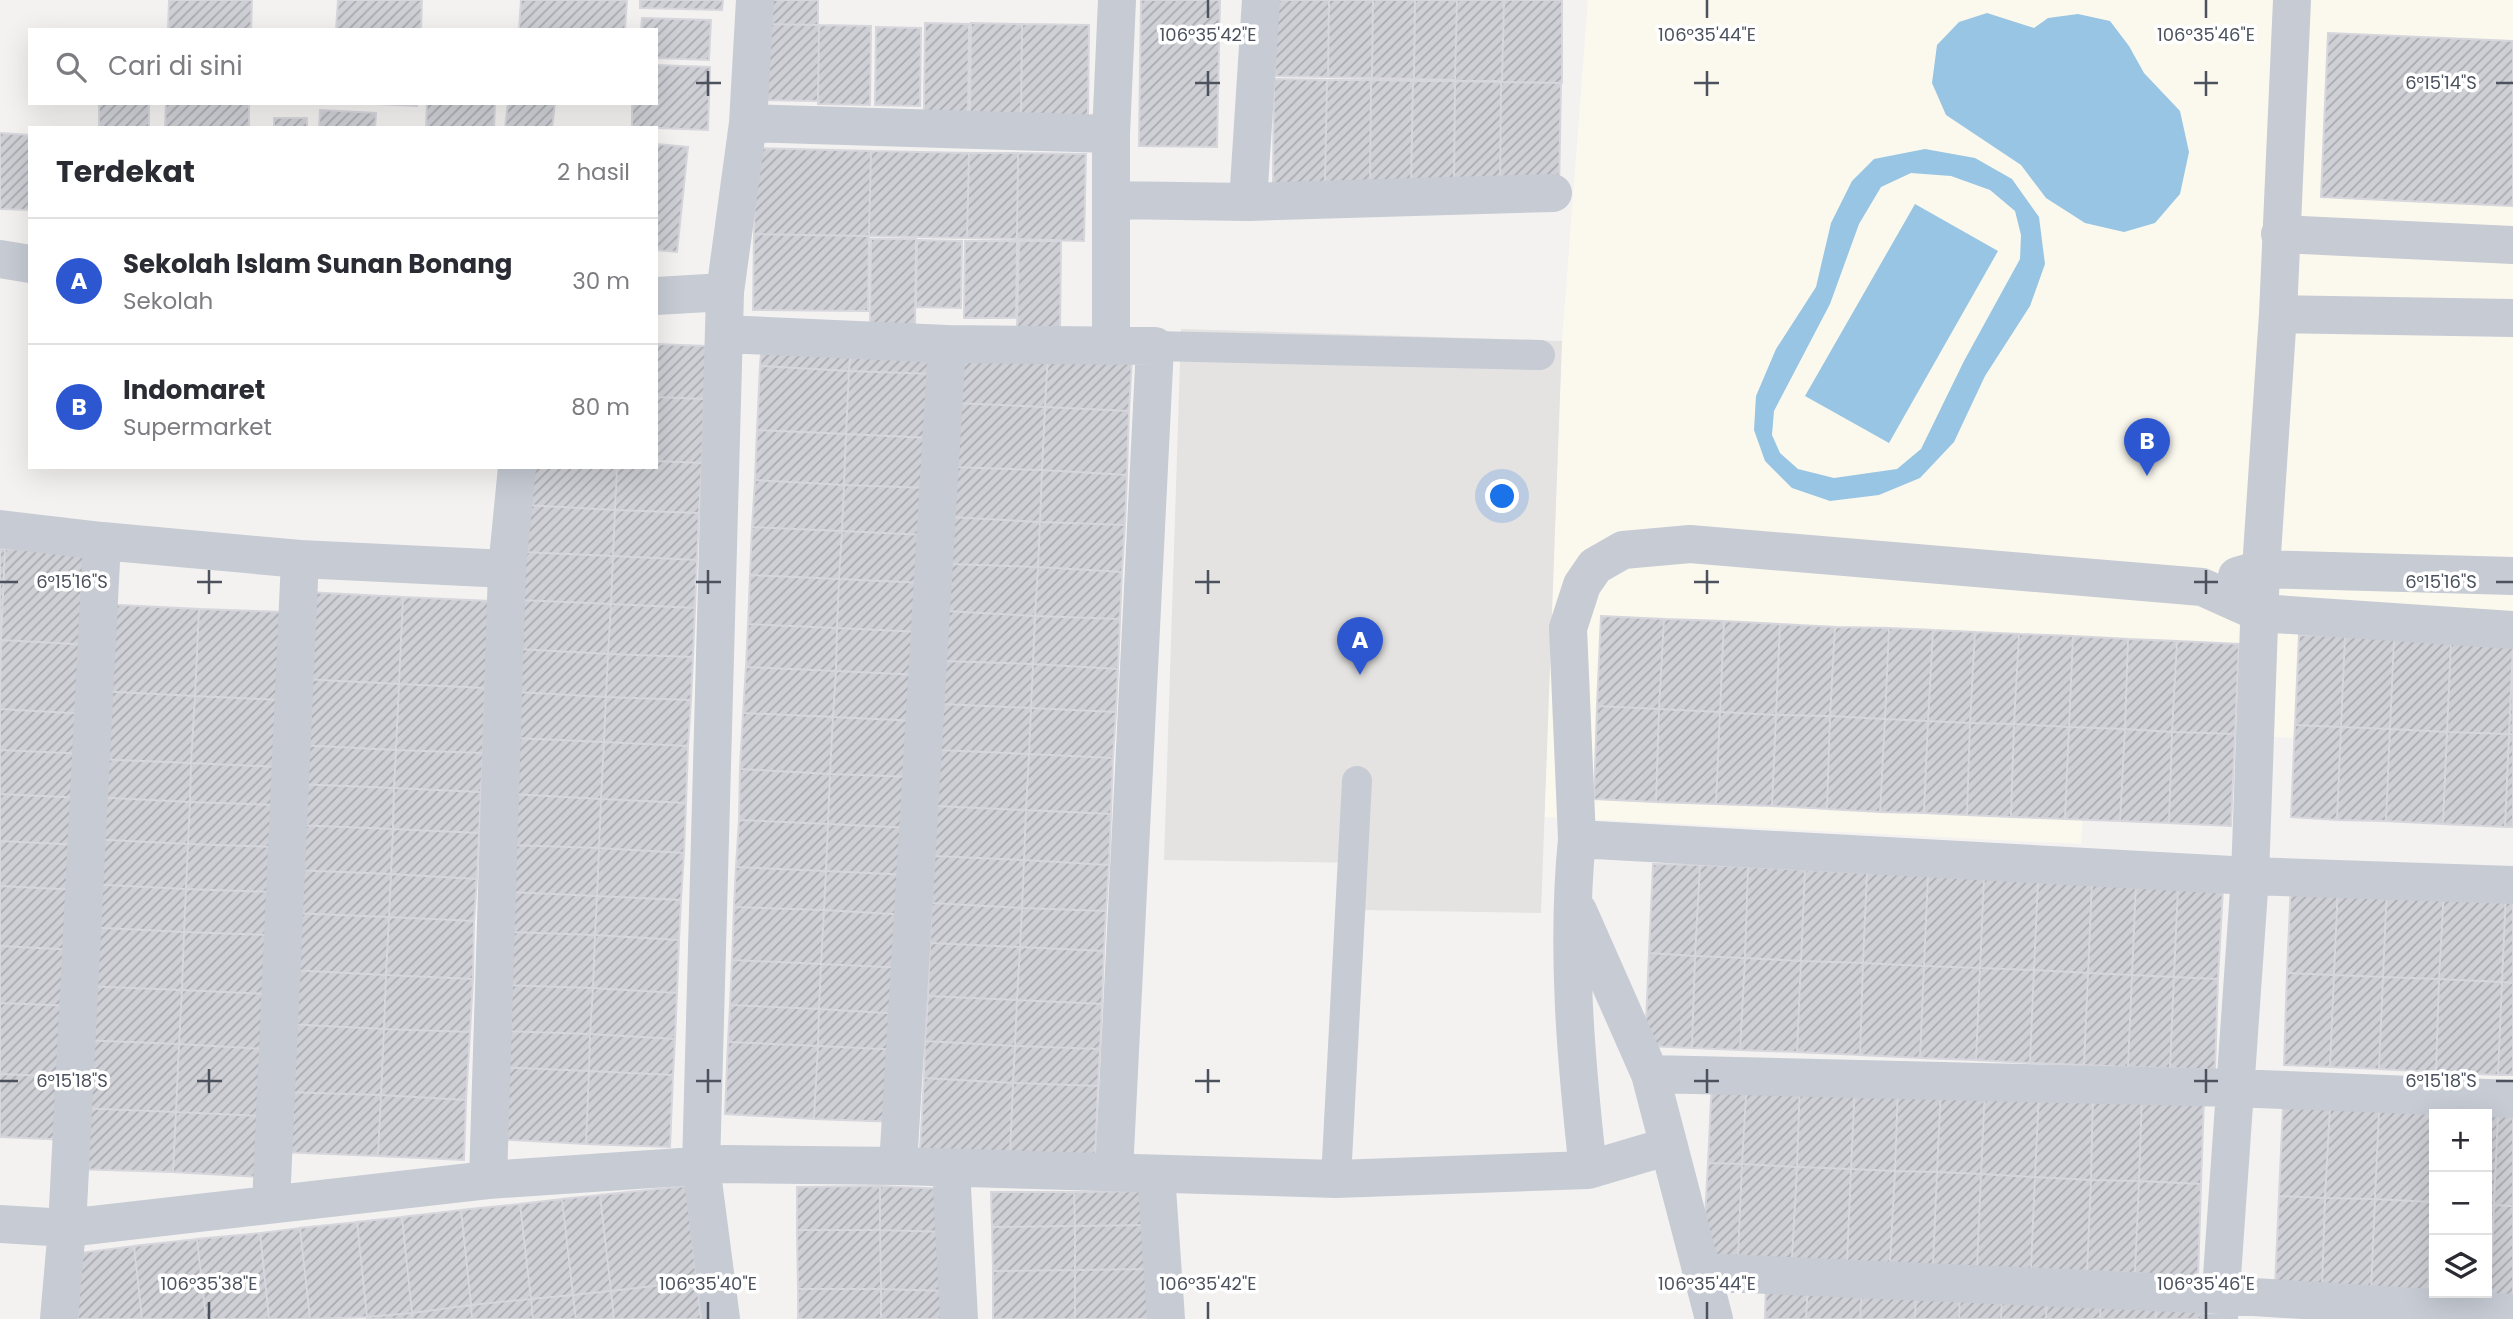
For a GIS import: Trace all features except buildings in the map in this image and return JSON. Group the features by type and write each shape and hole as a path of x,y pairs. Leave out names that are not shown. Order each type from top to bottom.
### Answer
{"street":[{"path":"721,1319 713,1165 725,292 748,123 755,0"},
{"path":"1111,345 1111,134 1117,0"},
{"path":"1248,202 1261,0"},
{"path":"2220,1307 2250,876 2261,569 2278,314 2292,0"},
{"path":"748,123 1111,134"},
{"path":"1111,200 1248,202 1553,193"},
{"path":"2280,234 2513,245"},
{"path":"0,259 28,264"},
{"path":"658,296 725,292"},
{"path":"2278,314 2513,318"},
{"path":"724,334 947,344 1155,346 1114,1172"},
{"path":"898,1166 947,344"},
{"path":"488,1180 507,569 517,469"},
{"path":"0,529 300,559 507,569"},
{"path":"59,1319 67,1228 103,541"},
{"path":"1588,1170 1573,1012 1571,896 1577,839 1568,628 1582,585 1595,566 1623,550 1690,544 2202,587 2260,613 2513,630"},
{"path":"271,1204 300,559"},
{"path":"2202,587 2261,569 2513,576"},
{"path":"1577,839 2250,876 2513,885"},
{"path":"1571,896 1650,1074 1714,1319"},
{"path":"1650,1074 2234,1088 2513,1099"},
{"path":"0,1224 67,1228 488,1180 713,1165 898,1166 1336,1179 1588,1170 1669,1146"},
{"path":"713,1165 739,1319"},
{"path":"951,1169 959,1319"},
{"path":"1156,1174 1166,1319"},
{"path":"1701,1272 2220,1307 2513,1313"}],"lane":[{"path":"1155,346 1540,355"},
{"path":"1336,1179 1357,781"}],"shaded area":[{"path":"1588,0 2513,0 2513,753 2088,724 2081,844 1544,817 1562,341"},
{"path":"1181,329 1562,341 1541,913 1361,910 1362,863 1164,860"}],"water":[{"path":"1987,13 2034,28 2048,18 2078,14 2110,21 2129,46 2144,73 2180,111 2189,152 2180,194 2155,223 2124,232 2085,223 2046,198 2021,165 1946,115 1932,83 1937,45 1959,22"},
{"path":"1925,149 1975,158 2012,179 2039,217 2045,264 2030,306 1985,376 1954,442 1920,478 1879,495 1830,501 1792,488 1765,461 1754,430 1756,396 1776,349 1816,287 1831,223 1852,181 1874,159","holes":["1911,173 1951,176 1990,190 2015,211 2021,235 2020,259 1964,361 1921,449 1897,469 1834,478 1798,469 1780,453 1772,435 1774,411 1830,304 1859,224 1881,187"]},
{"path":"1915,204 1998,251 1889,443 1805,396"}],"place":[{"name":"Indomaret","path":"2147,476"},
{"name":"Sekolah Islam Sunan Bonang","path":"1360,675"}]}
